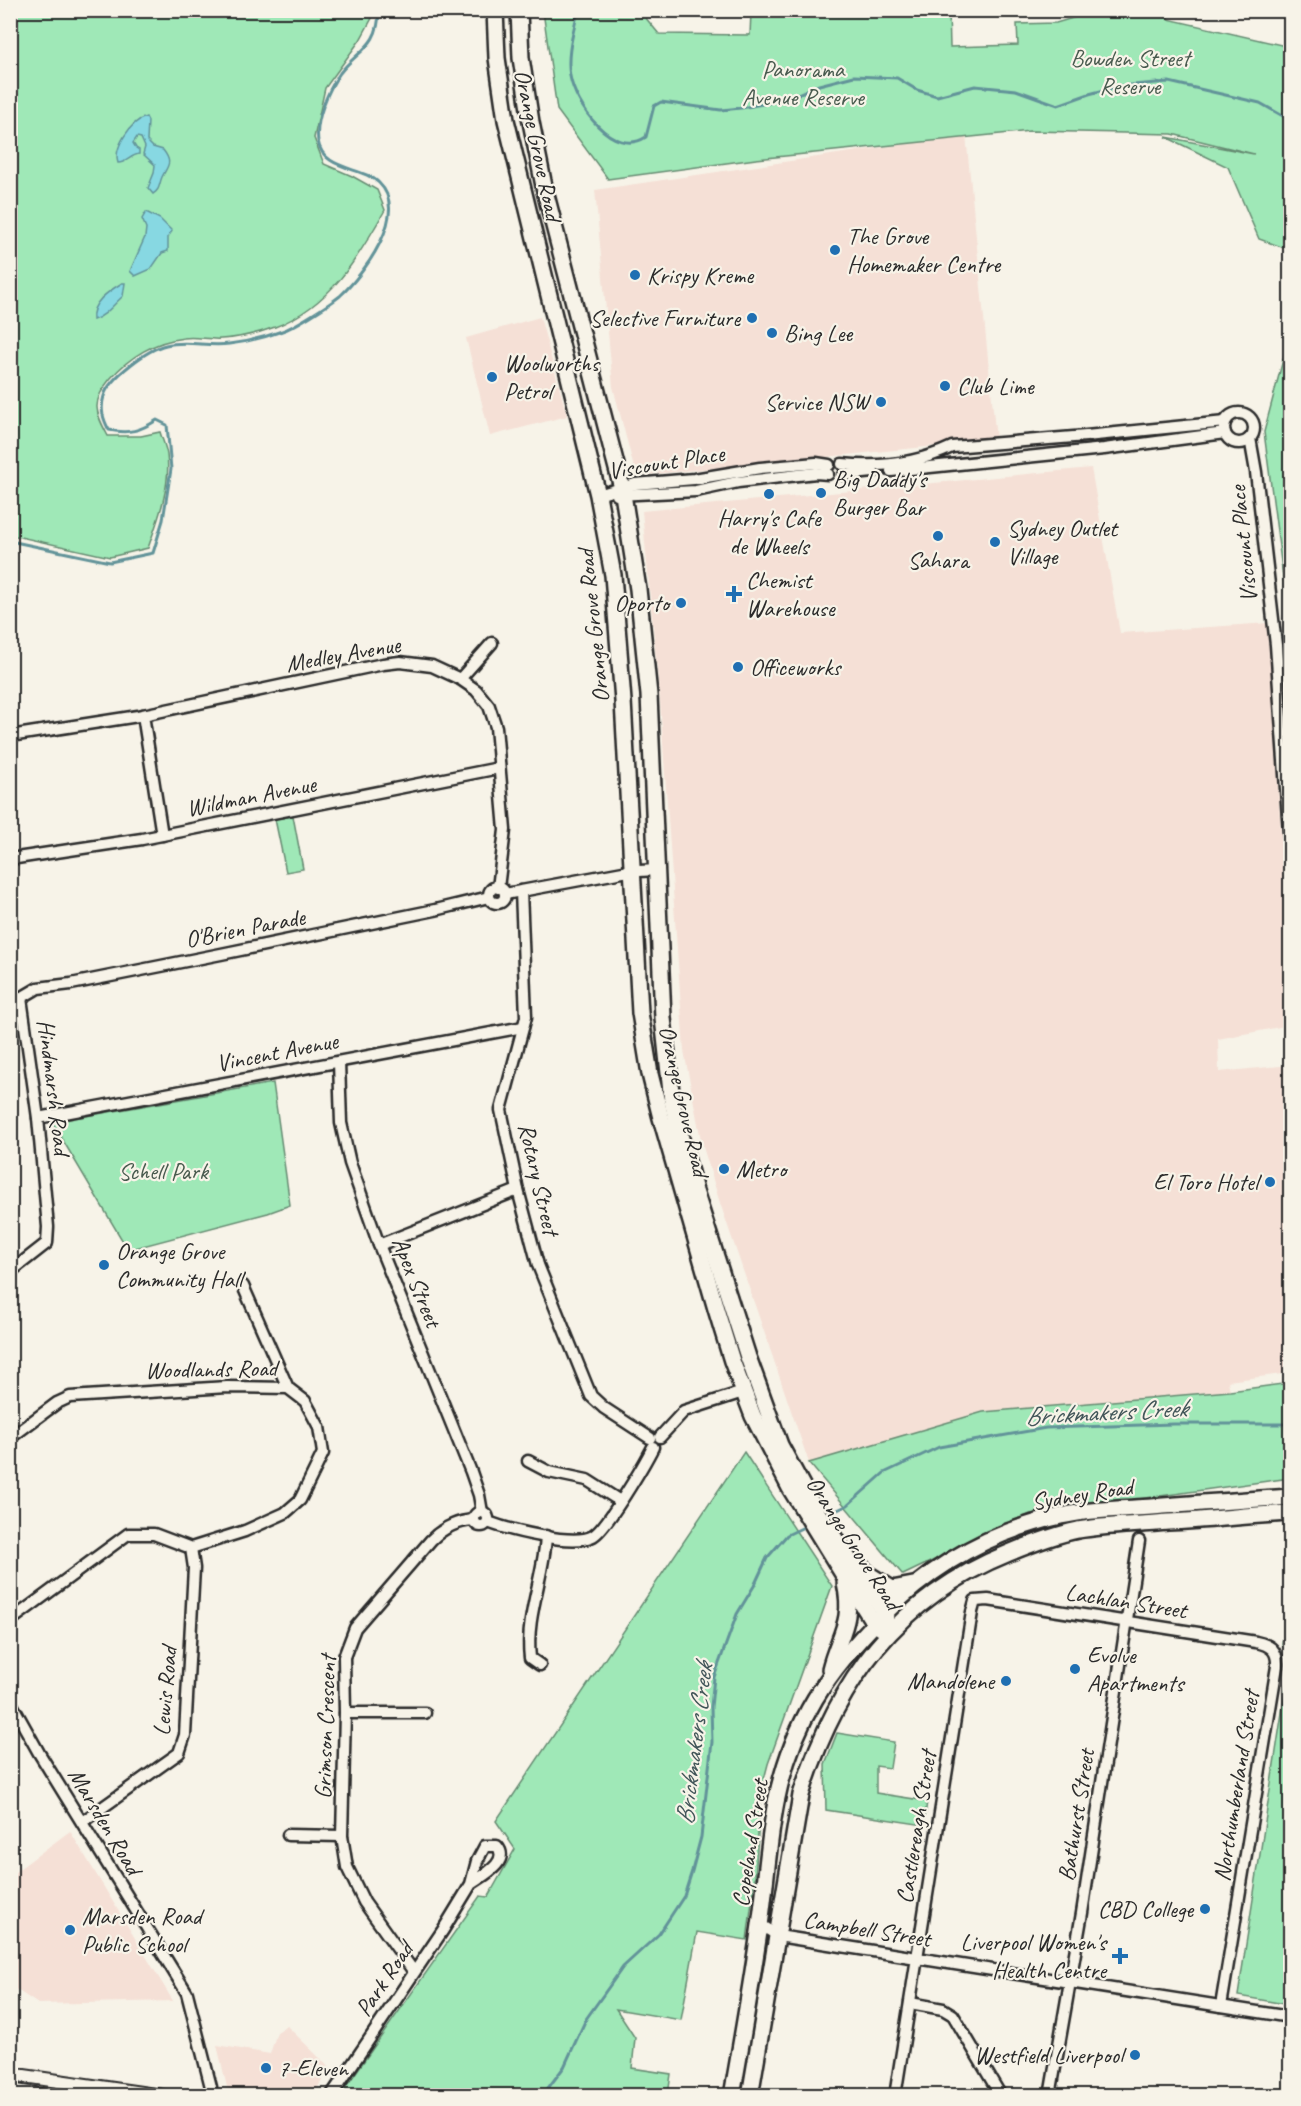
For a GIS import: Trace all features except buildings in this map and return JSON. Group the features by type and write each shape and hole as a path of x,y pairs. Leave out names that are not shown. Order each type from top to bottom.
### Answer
{"highway":[{"name":"Orange Grove Road","path":"495,10 497,58 510,138 598,495 614,575 640,1013 650,1074 716,1309 743,1392 769,1448 822,1530 843,1574 879,1618"},
{"name":"Orange Grove Road","path":"519,10 526,90 545,192 622,492 638,589 649,695 663,1018 672,1101 713,1250 762,1400 809,1509"},
{"name":"Sydney Road","path":"879,1618 916,1584 939,1568 996,1536 1028,1524 1098,1510 1290,1497"},
{"name":"Sydney Road","path":"888,1633 936,1592 961,1575 996,1558 1057,1535 1100,1527 1290,1513"},
{"name":"Orange Grove Road","path":"822,1530 839,1546 888,1633"},
{"path":"839,1546 885,1586 900,1589 916,1584"},
{"path":"827,1678 848,1617 848,1594 843,1574"},
{"name":"Copeland Street","path":"732,2096 760,1924 768,1853 782,1777 800,1726 827,1678 879,1618"},
{"name":"Copeland Street","path":"750,2096 797,1814 813,1757 831,1716 848,1686 888,1633"}],"main road":[{"path":"10,2074 162,2096"},
{"path":"10,2090 47,2096"}],"street":[{"path":"1237,413 1247,415 1253,423 1253,433 1246,441 1236,443 1231,441 1225,428 1232,415 1237,413"},
{"path":"843,470 840,479 834,480 828,470 834,462 843,470 1104,449 1225,428"},
{"path":"843,470 908,462 932,456 952,447 1225,428"},
{"name":"Viscount Place","path":"1250,438 1276,645 1290,847"},
{"name":"Viscount Place","path":"598,495 622,492 696,491 738,482 828,470"},
{"path":"460,679 492,643"},
{"name":"Medley Avenue","path":"10,736 143,716 400,662 432,666 460,679 476,690 489,706 496,727 505,830 501,891"},
{"path":"143,716 162,835"},
{"name":"Wildman Avenue","path":"10,859 162,835 499,768"},
{"path":"501,891 521,891 632,871 656,870"},
{"name":"O'Brien Parade","path":"16,996 38,988 70,984 221,954 489,897 492,902 497,903 504,899 501,891"},
{"name":"Rotary Street","path":"521,891 526,1017 501,1110 518,1190 538,1265 591,1396 604,1408 654,1441"},
{"name":"Hindmarsh Road","path":"10,1272 47,1243 48,1227 38,1118 16,996"},
{"name":"Vincent Avenue","path":"38,1118 523,1027"},
{"name":"Apex Street","path":"339,1062 341,1123 350,1162 379,1245 471,1472 479,1495 481,1518"},
{"path":"379,1245 518,1190"},
{"path":"243,1286 288,1388"},
{"name":"Woodlands Road","path":"10,1438 57,1403 70,1397 226,1387 288,1388 305,1401 319,1427 323,1453 300,1500 285,1513 245,1531 191,1548"},
{"path":"481,1518 546,1536 573,1540 591,1537 605,1524 642,1468 654,1441 684,1411 743,1392"},
{"path":"528,1461 549,1472 587,1480 620,1501"},
{"name":"Grimson Crescent","path":"414,1972 364,1902 347,1867 342,1836 344,1658 355,1628 436,1535 453,1524 481,1518"},
{"path":"10,1621 129,1534 154,1534 191,1548"},
{"path":"540,1665 530,1658 528,1642 546,1536"},
{"name":"Bathurst Street","path":"1050,2096 1068,1982 1082,1913 1139,1541"},
{"name":"Lewis Road","path":"82,1822 163,1765 183,1746 194,1568 191,1548"},
{"name":"Lachlan Street","path":"975,1601 988,1600 1257,1642 1270,1646"},
{"name":"Castlereagh Street","path":"895,2096 975,1601"},
{"name":"Northumberland Street","path":"1221,2006 1277,1666 1277,1659 1270,1646"},
{"name":"Marsden Road","path":"10,1701 30,1738 187,1993 212,2087 212,2096"},
{"path":"345,1713 425,1713"},
{"path":"288,1835 342,1836"},
{"name":"Park Road","path":"331,2096 471,1884"},
{"name":"Campbell Street","path":"760,1924 778,1936 1290,2017"},
{"path":"909,2004 944,2010 953,2015 1001,2096"}],"shaded area":[{"path":"966,135 996,440 644,475 636,469 613,387 595,190"},
{"path":"540,317 567,416 490,436 466,338"},
{"path":"1091,468 1120,633 1269,623 1290,1025 1218,1039 1219,1072 1290,1065 1290,1373 1228,1381 1230,1391 983,1412 809,1463 720,1203 701,1140 684,1051 660,700 642,511"},
{"name":"Marsden Road Public School","path":"70,1831 173,2001 38,2004 11,1986 11,1875"},
{"path":"287,2026 330,2068 313,2095 232,2095 227,2087 217,2045 270,2054 277,2032"}],"green space":[{"path":"11,11 371,11 372,18 360,40 325,88 314,138 324,164 377,190 385,210 353,263 312,307 275,327 255,333 216,339 173,340 153,346 134,357 110,379 100,394 97,407 100,420 108,436 141,436 160,432 168,467 163,503 148,548 110,557 11,535"},
{"name":"Panorama Avenue Reserve","path":"543,11 640,11 659,34 750,35 751,12 949,11 950,47 1018,45 1017,24 1056,23 1096,11 1168,11 1168,19 1290,47 1290,250 1259,239 1228,167 1166,137 1254,154 1172,134 1030,131 756,159 608,179 557,110"},
{"path":"1290,333 1290,622 1289,623 1264,432"},
{"path":"293,816 303,869 286,872 275,819"},
{"name":"Schell Park","path":"273,1083 290,1205 268,1213 128,1250 52,1122"},
{"path":"1290,1383 1290,1478 1030,1514 903,1575 809,1463 983,1412 1230,1391"},
{"path":"744,1452 832,1586 768,1764 761,1791 755,1878 747,1940 697,1932 681,2020 616,2009 635,2038 632,2068 671,2074 668,2095 340,2095 480,1896 488,1897 515,1849 496,1821"},
{"path":"1290,1583 1290,1661 1282,1644"},
{"path":"1290,1661 1290,2005 1238,1996"},
{"path":"837,1733 894,1742 890,1768 876,1766 876,1793 927,1801 924,1825 826,1810 825,1764"}],"water":[{"path":"146,117 148,121 147,141 153,147 163,150 169,161 158,189 153,194 148,188 155,165 143,154 145,147 141,138 137,137 133,143 139,150 139,154 121,163 118,163 117,157 121,143 129,129"},
{"path":"146,212 160,219 172,231 168,237 168,251 162,253 151,269 135,276 130,271 145,237 146,228 142,219"},
{"path":"125,283 123,296 106,313 93,320 97,303"}],"waterway":[{"path":"10,541 110,562 153,553 163,520 171,469 167,425 157,420 134,431 109,430 102,410 107,389 130,365 149,352 166,345 229,344 256,339 287,329 340,296 361,273 380,243 387,226 389,210 387,196 379,183 372,178 327,158 321,151 318,141 318,124 323,106 340,73 372,40 376,32 379,10"},
{"path":"578,10 569,59 573,88 579,101 598,126 621,141 633,142 646,137 654,106 661,102 721,110 741,108 784,100 819,85 854,76 897,78 917,90 937,96 975,86 1016,90 1058,105 1120,86 1169,82 1260,103 1290,120"},
{"name":"Brickmakers Creek","path":"825,1516 848,1505 884,1473 939,1447 1046,1428 1174,1424 1290,1424"},
{"name":"Brickmakers Creek","path":"542,2096 564,2067 586,2019 623,1967 659,1934 684,1896 701,1837 712,1742 711,1707 714,1677 737,1614 767,1558 787,1535 806,1526"}],"place":[{"name":"The Grove Homemaker Centre","path":"835,250"},
{"name":"Krispy Kreme","path":"635,275"},
{"name":"Selective Furniture","path":"752,318"},
{"name":"Bing Lee","path":"772,333"},
{"name":"Woolworths Petrol","path":"492,377"},
{"name":"Club Lime","path":"945,386"},
{"name":"Service NSW","path":"881,402"},
{"name":"Big Daddy's Burger Bar","path":"821,493"},
{"name":"Harry's Cafe de Wheels","path":"769,494"},
{"name":"Sahara","path":"938,536"},
{"name":"Sydney Outlet Village","path":"995,542"},
{"name":"Chemist Warehouse","path":"734,594"},
{"name":"Oporto","path":"681,603"},
{"name":"Officeworks","path":"738,667"},
{"name":"Metro","path":"724,1169"},
{"name":"El Toro Hotel","path":"1270,1182"},
{"name":"Orange Grove Community Hall","path":"104,1265"},
{"name":"Evolve Apartments","path":"1075,1669"},
{"name":"Mandolene","path":"1006,1681"},
{"name":"CBD College","path":"1205,1909"},
{"name":"Marsden Road Public School","path":"70,1930"},
{"name":"Liverpool Women's Health Centre","path":"1120,1956"},
{"name":"Westfield Liverpool","path":"1135,2055"},
{"name":"7-Eleven","path":"266,2068"}],"park label":[{"name":"Bowden Street Reserve","path":"1130,72"}]}
